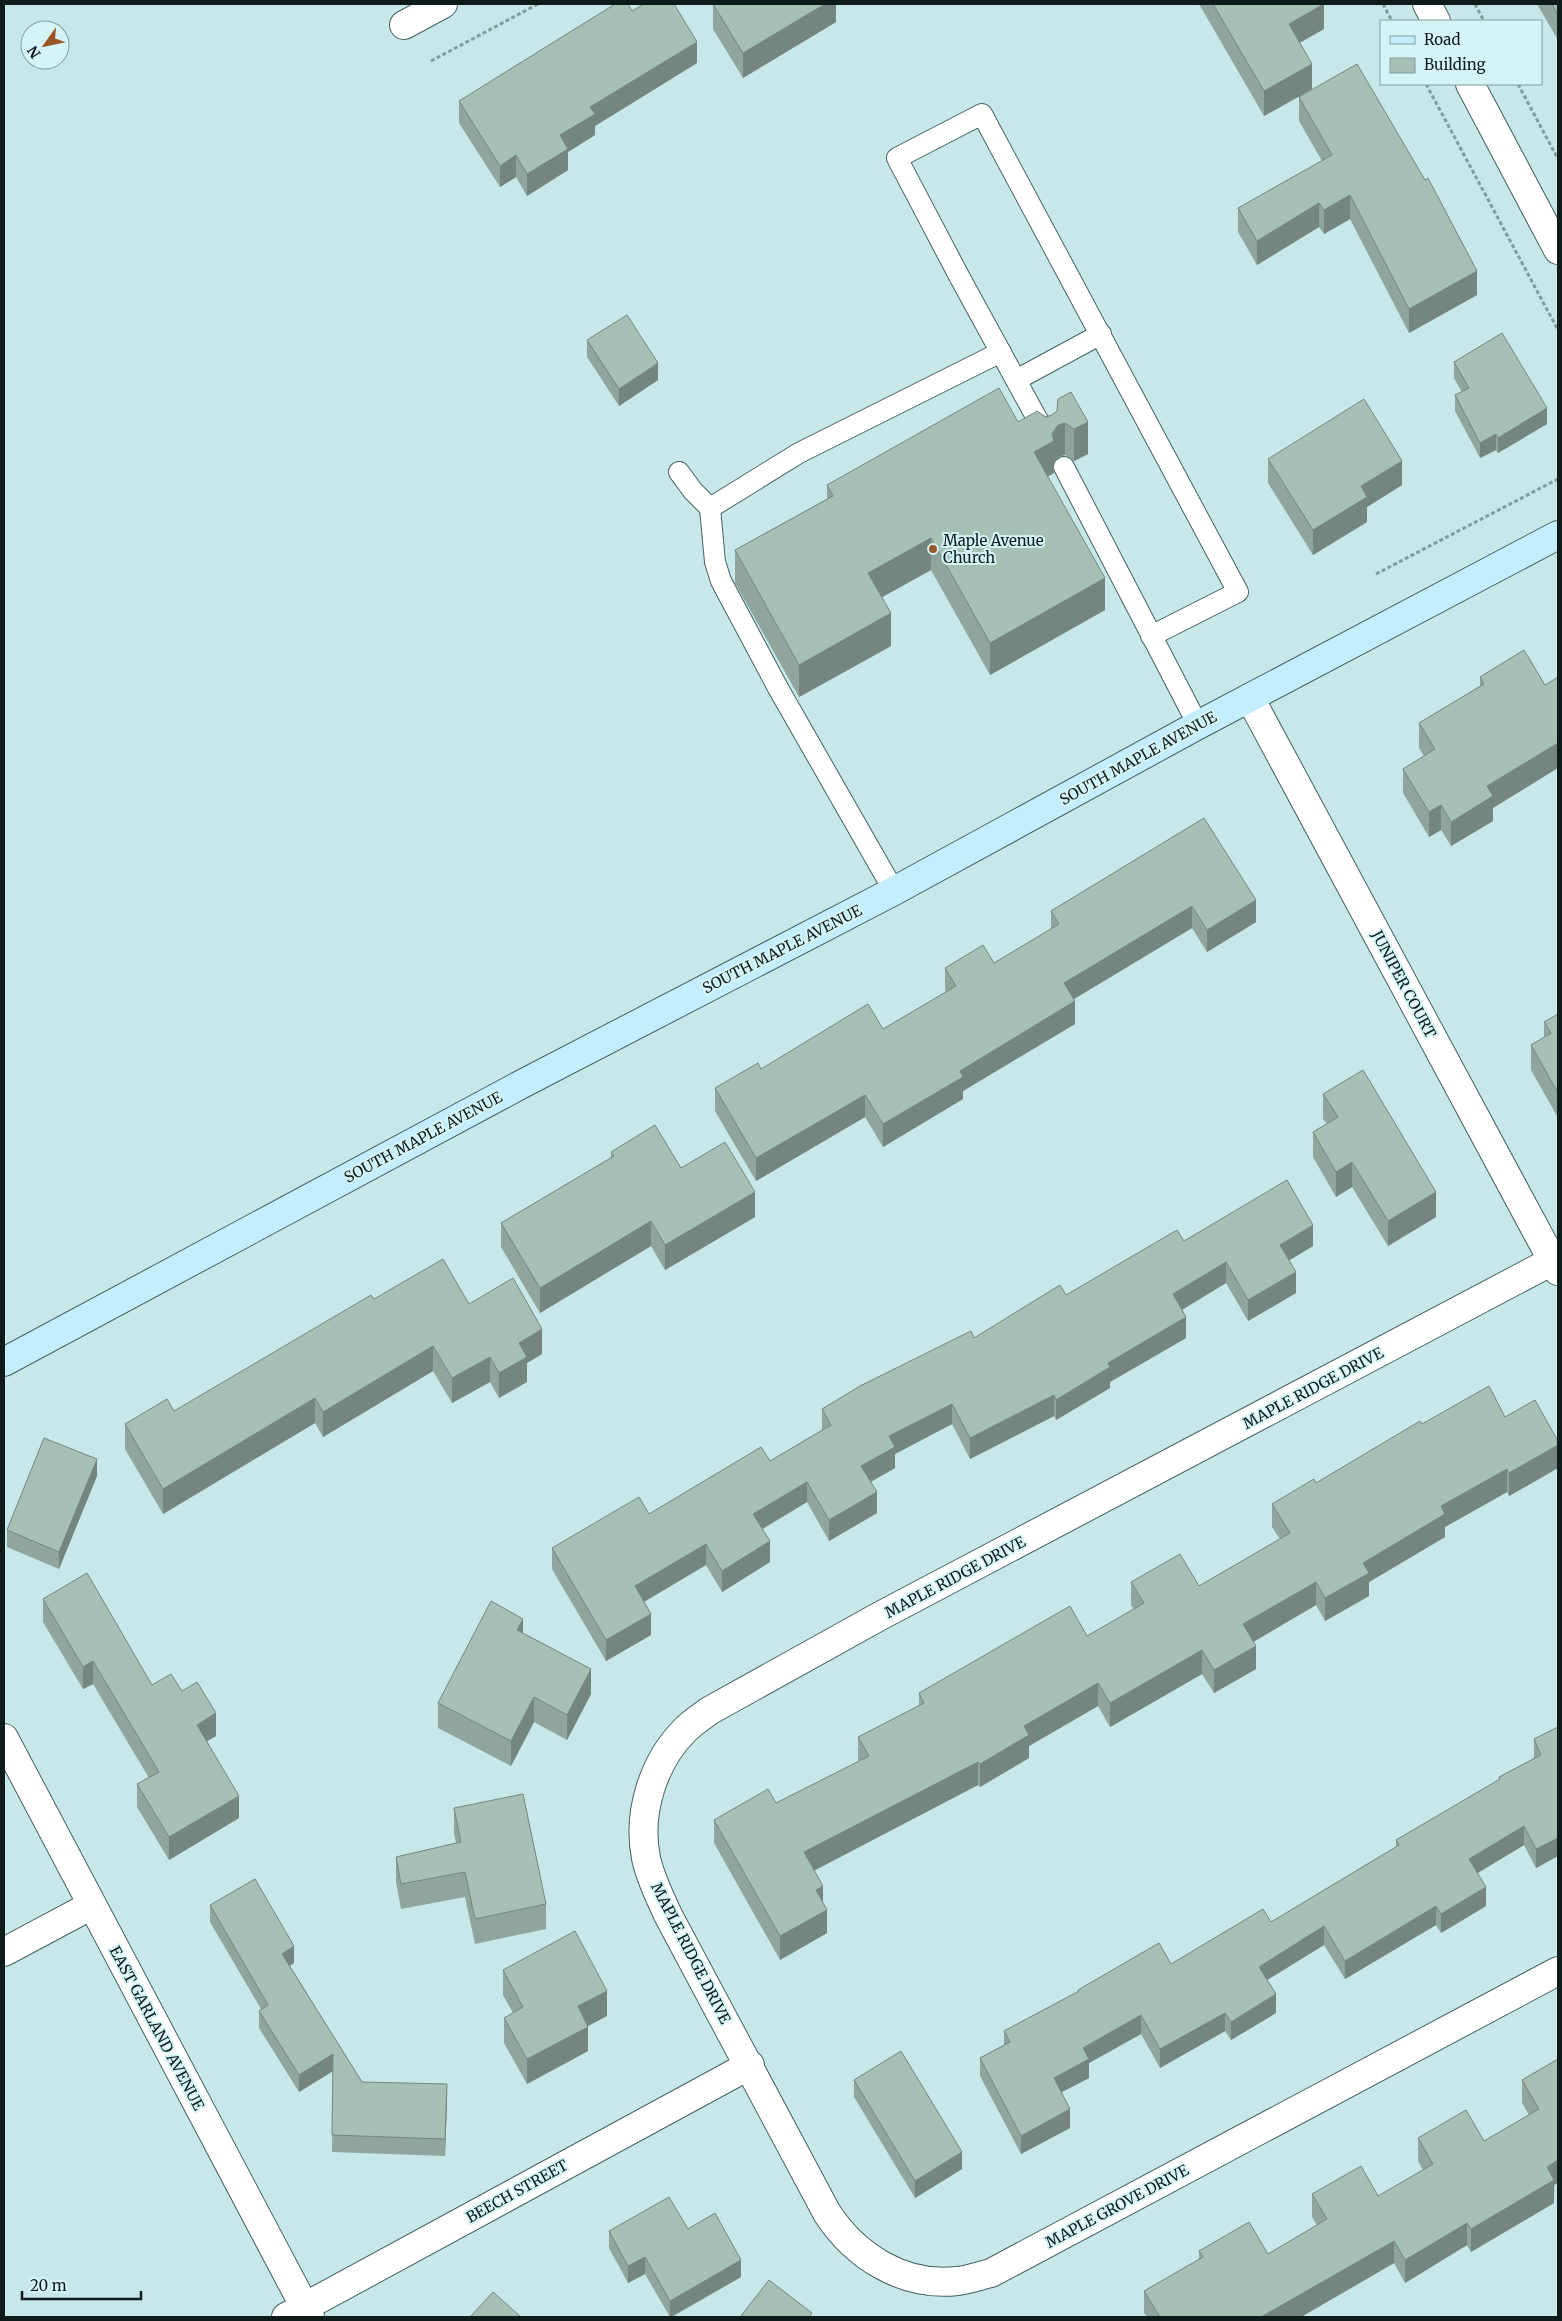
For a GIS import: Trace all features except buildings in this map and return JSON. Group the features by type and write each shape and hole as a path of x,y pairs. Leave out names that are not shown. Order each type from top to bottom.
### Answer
{"main road":[{"name":"SOUTH MAPLE AVENUE","path":"4,1362 522,1084 894,891 1198,725 1558,535"}],"street":[{"path":"404,25 443,4"},
{"path":"1427,4 1435,20"},
{"path":"1471,85 1558,250"},
{"name":"JUNIPER COURT","path":"1250,698 1557,1263"},
{"name":"MAPLE RIDGE DRIVE","path":"750,2065 668,1915 653,1883 645,1857 643,1823 650,1789 664,1757 685,1730 709,1711 880,1616 1557,1263"},
{"name":"EAST GARLAND AVENUE","path":"4,1738 92,1905 300,2314"},
{"path":"4,1952 92,1905"},
{"name":"MAPLE GROVE DRIVE","path":"750,2065 837,2229 864,2255 892,2271 924,2280 956,2281 990,2273 1558,1971"},
{"name":"BEECH STREET","path":"300,2314 750,2065"}],"lane":[{"path":"1047,437 897,158 982,114 1238,592 1151,636"},
{"path":"1016,380 1101,334"},
{"path":"710,508 799,454 1001,352"},
{"path":"1064,467 1198,725"},
{"path":"679,472 693,491 710,508 715,562 721,581 778,688 894,891"}],"path":[{"path":"431,61 538,4"},
{"path":"1383,4 1391,20"},
{"path":"1475,4 1483,20"},
{"path":"1427,85 1558,330"},
{"path":"1519,85 1558,159"},
{"path":"1376,574 1558,478"}],"place":[{"name":"Maple Avenue Church","path":"933,549"}]}
